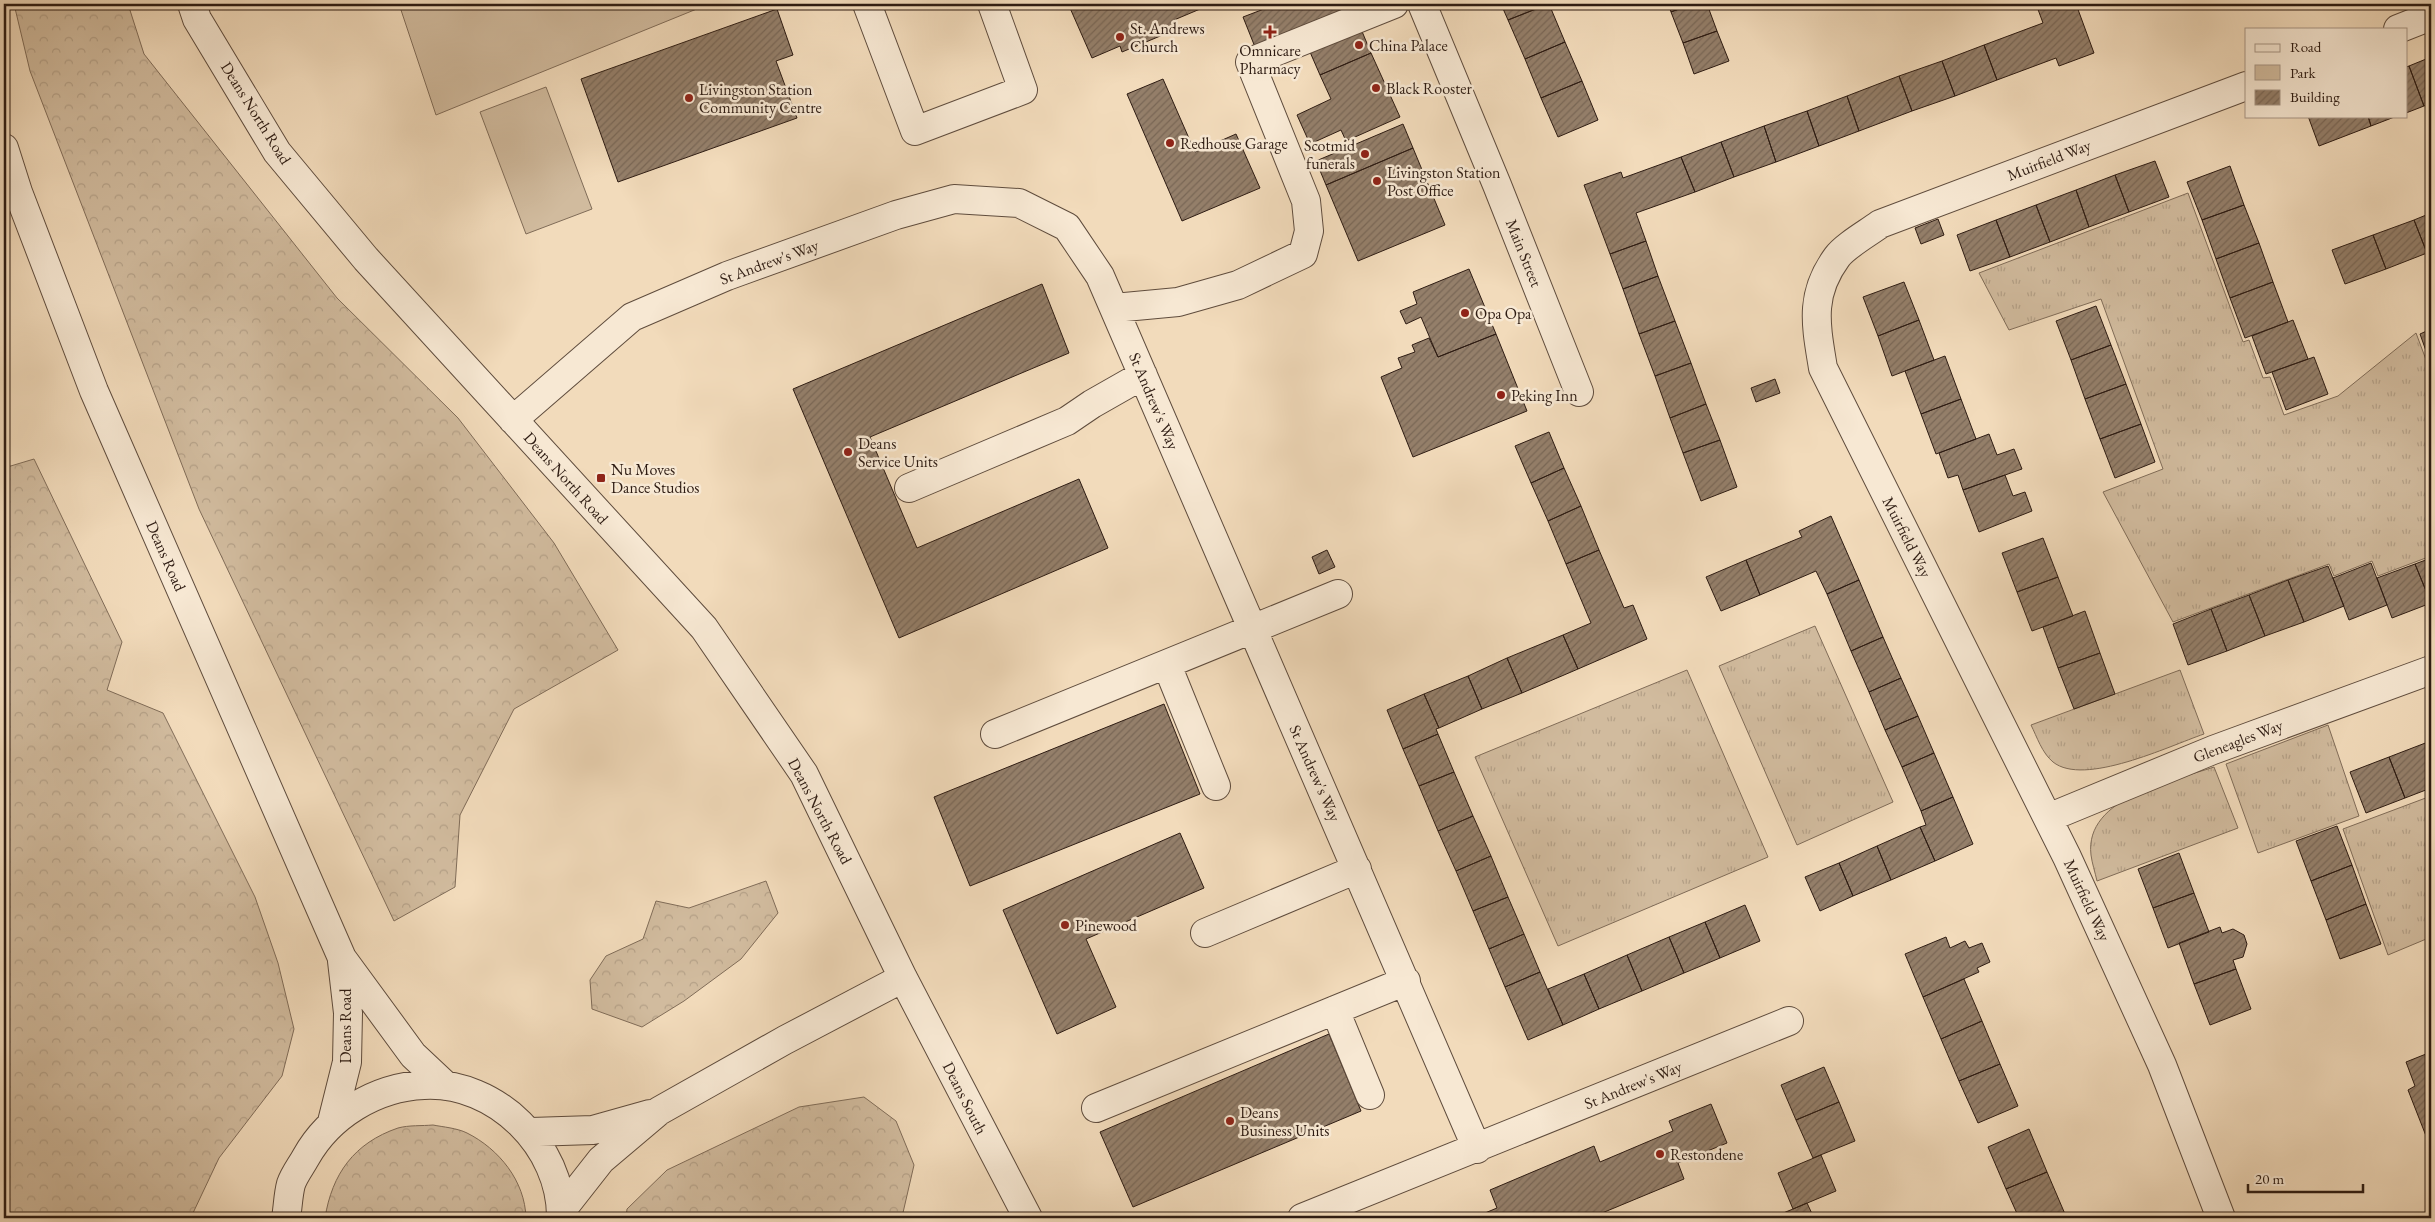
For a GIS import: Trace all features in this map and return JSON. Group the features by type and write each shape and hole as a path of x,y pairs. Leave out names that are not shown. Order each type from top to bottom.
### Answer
{"street":[{"name":"Deans North Road","path":"192,4 197,18 277,152 366,259 704,628 804,774 903,978"},
{"path":"867,4 915,131 1023,90 992,4"},
{"path":"1114,308 1178,302 1238,285 1303,254 1309,231 1306,201 1250,62 1394,4"},
{"name":"Main Street","path":"1422,4 1579,392"},
{"path":"2401,28 2431,16"},
{"name":"Muirfield Way","path":"2222,1218 2162,1065 2048,818 1823,368 1817,331 1817,297 1837,256 1880,224 2245,86"},
{"name":"Deans Road","path":"4,148 11,195 94,391 342,958 413,1055 446,1086"},
{"name":"St Andrew's Way","path":"513,420 632,317 736,273 896,215 954,199 1019,202 1067,227 1100,276 1477,1149"},
{"path":"909,488 1067,421 1142,375"},
{"path":"995,734 1338,594"},
{"path":"1167,665 1216,786"},
{"name":"Gleneagles Way","path":"2048,818 2213,750 2431,670"},
{"path":"1205,933 1357,869"},
{"name":"Deans Road","path":"332,1122 347,1062 348,1012 342,958"},
{"path":"561,1215 601,1160 659,1111 786,1040 903,978"},
{"name":"Deans South","path":"903,978 1028,1218"},
{"path":"1096,1108 1406,981"},
{"path":"1335,1010 1370,1095"},
{"name":"St Andrew's Way","path":"1302,1218 1789,1022"},
{"path":"286,1218 291,1183 315,1141 332,1122 352,1108 391,1091 424,1084 446,1086 478,1095 507,1112 531,1132 555,1173 561,1215"},
{"path":"531,1132 593,1130 659,1111"}],"green space":[{"path":"14,4 128,4 144,54 337,298 458,418 554,543 618,650 514,709 460,815 455,887 394,921 199,509 30,71"},
{"path":"399,4 709,4 436,115"},
{"path":"546,87 592,209 526,234 480,112"},
{"path":"2188,193 2243,342 2249,340 2263,378 2270,377 2284,415 2338,396 2416,333 2431,373 2431,556 2378,576 2372,561 2334,576 2329,564 2173,622 2103,492 2163,469 2101,299 2009,330 1979,273"},
{"path":"34,459 122,642 107,690 163,713 255,897 278,963 294,1029 282,1076 219,1158 193,1213 182,1218 4,1218 4,468"},
{"path":"1815,626 1893,802 1797,845 1719,666"},
{"path":"1687,670 1768,857 1558,946 1475,757"},
{"path":"2180,670 2204,734 2149,755 2105,767 2085,770 2067,768 2053,762 2049,758 2040,745 2031,725"},
{"path":"2328,725 2359,816 2258,853 2226,764"},
{"path":"2214,767 2238,828 2097,881 2091,855 2093,835 2102,819 2116,805 2135,794 2155,786"},
{"path":"2431,796 2431,937 2388,955 2343,829"},
{"path":"766,881 778,913 741,959 684,1001 642,1027 592,1009 590,980 606,956 643,939 656,901 689,908"},
{"path":"864,1097 896,1121 914,1165 902,1217 626,1218 627,1209 667,1170 799,1107"},
{"path":"433,1125 467,1133 490,1148 499,1157 508,1168 521,1191 526,1218 325,1218 333,1187 357,1151 383,1134 398,1128"}],"building":[{"name":"St. Andrews Church","path":"1080,4 1212,4 1174,20 1177,29 1122,52 1120,46 1092,58 1070,8"},
{"name":"Omnicare Pharmacy","path":"1277,4 1345,4 1347,10 1255,47 1243,17"},
{"path":"1501,4 1548,4 1508,20"},
{"path":"1549,4 1565,42 1525,59 1508,20"},
{"path":"1668,4 1692,4 1671,12"},
{"path":"1692,4 1707,4 1717,31 1683,43 1671,12"},
{"path":"2036,4 2076,4 2094,53 2059,66 2056,58 1997,80 1984,45 2043,23"},
{"name":"Livingston Station Community Centre","path":"777,9 793,55 776,61 797,118 618,182 581,79"},
{"path":"1361,29 1371,53 1320,75 1310,52"},
{"path":"1717,31 1729,61 1694,74 1683,43"},
{"path":"1565,42 1582,81 1541,98 1525,59"},
{"path":"1984,45 1997,80 1955,96 1942,61"},
{"path":"1371,53 1400,117 1346,141 1341,130 1310,144 1297,115 1331,99 1320,75"},
{"path":"2431,57 2431,103 2424,106 2409,66"},
{"path":"1942,61 1955,96 1912,111 1899,76"},
{"path":"2408,66 2424,106 2408,112"},
{"path":"1899,76 1912,111 1859,131 1847,96"},
{"name":"Redhouse Garage","path":"1163,79 1195,152 1236,134 1260,188 1182,221 1127,94"},
{"path":"1582,81 1598,120 1558,137 1541,98"},
{"path":"1847,96 1859,131 1819,146 1807,111"},
{"path":"1807,111 1819,146 1776,162 1764,126"},
{"path":"2309,118 2369,118 2371,126 2319,146"},
{"path":"2369,118 2392,118 2371,126"},
{"name":"Scotmid funerals","path":"1403,124 1413,148 1326,185 1316,161"},
{"path":"1764,126 1776,162 1734,177 1721,142"},
{"path":"1721,142 1734,177 1695,192 1681,157"},
{"path":"1413,148 1445,225 1358,261 1326,185"},
{"path":"1681,157 1695,192 1636,213 1646,241 1610,254 1584,185 1621,172 1623,178"},
{"path":"2155,161 2169,197 2129,212 2115,175"},
{"path":"2230,166 2244,205 2202,220 2187,182"},
{"path":"2115,175 2129,212 2089,227 2076,190"},
{"path":"2076,190 2089,227 2050,242 2036,205"},
{"path":"2036,205 2050,242 2010,257 1996,220"},
{"path":"2244,205 2259,243 2216,259 2202,220"},
{"path":"2431,213 2431,252 2427,253 2414,220"},
{"path":"1938,219 1944,235 1921,244 1915,228"},
{"path":"1996,220 2010,257 1970,271 1957,235"},
{"path":"2414,220 2427,253 2386,269 2373,235"},
{"path":"2373,235 2386,269 2345,284 2332,250"},
{"path":"1646,241 1658,276 1623,289 1610,254"},
{"path":"2259,243 2273,282 2230,298 2216,259"},
{"path":"1469,269 1496,334 1438,357 1421,317 1406,324 1400,311 1417,304 1413,292"},
{"path":"1658,276 1675,321 1639,334 1623,289"},
{"path":"1904,282 1919,320 1878,336 1863,297"},
{"path":"2273,282 2288,322 2245,338 2230,298"},
{"name":"Deans Service Units","path":"1042,284 1069,353 870,437 917,548 1079,479 1108,548 899,638 793,389"},
{"path":"2096,306 2111,345 2071,360 2056,321"},
{"path":"1919,320 1934,360 1892,376 1878,336"},
{"path":"2293,320 2308,359 2266,374 2252,336"},
{"path":"1675,321 1691,363 1655,376 1639,334"},
{"path":"2431,329 2431,365 2420,334"},
{"path":"1496,334 1527,411 1413,457 1381,377 1402,368 1398,358 1415,352 1412,345 1429,338 1438,357"},
{"path":"2111,345 2126,384 2085,399 2071,360"},
{"path":"1945,356 1961,399 1921,414 1905,371"},
{"path":"2314,357 2328,394 2286,410 2272,372"},
{"path":"1691,363 1706,404 1670,418 1655,376"},
{"path":"1775,379 1780,393 1756,402 1751,388"},
{"path":"2126,384 2141,424 2100,439 2085,399"},
{"path":"1961,399 1976,439 1936,454 1921,414"},
{"path":"1706,404 1720,440 1683,453 1670,418"},
{"path":"2141,424 2155,462 2115,478 2100,439"},
{"path":"1549,432 1564,468 1531,483 1515,446"},
{"path":"1989,434 1997,455 2014,449 2022,469 1963,490 1958,475 1948,478 1939,453"},
{"path":"1720,440 1737,487 1701,501 1683,453"},
{"path":"1564,468 1581,506 1548,521 1531,483"},
{"path":"2005,475 2013,496 2025,492 2032,511 1979,532 1963,490"},
{"path":"1581,506 1599,550 1566,564 1548,521"},
{"path":"1831,516 1859,580 1827,594 1816,571 1760,595 1746,560 1802,537 1799,531"},
{"path":"2043,538 2058,577 2017,592 2002,553"},
{"path":"1327,550 1335,567 1319,574 1312,557"},
{"path":"1599,550 1624,608 1633,605 1647,639 1578,669 1563,635 1591,623 1566,564"},
{"path":"2431,558 2431,603 2415,564"},
{"path":"1746,560 1760,595 1721,611 1706,577"},
{"path":"2371,563 2387,605 2349,620 2333,578"},
{"path":"2415,564 2431,603 2392,618 2377,578"},
{"path":"2328,566 2344,606 2304,622 2288,580"},
{"path":"2058,577 2073,616 2032,631 2017,592"},
{"path":"1859,580 1883,637 1851,651 1827,594"},
{"path":"2288,580 2304,622 2265,636 2249,595"},
{"path":"2249,595 2265,636 2227,651 2211,609"},
{"path":"2211,609 2227,651 2188,665 2173,624"},
{"path":"2085,611 2100,653 2058,668 2043,627"},
{"path":"1563,635 1578,669 1522,693 1507,658"},
{"path":"1883,637 1901,678 1869,692 1851,651"},
{"path":"2100,653 2115,694 2074,709 2058,668"},
{"path":"1507,658 1522,693 1482,709 1468,676"},
{"path":"1468,676 1482,709 1439,728 1424,694"},
{"path":"1901,678 1918,716 1885,730 1869,692"},
{"path":"1424,694 1439,728 1436,729 1438,734 1403,749 1387,710"},
{"path":"1164,704 1200,794 970,886 934,797"},
{"path":"1918,716 1934,753 1902,767 1885,730"},
{"path":"1438,734 1454,772 1419,786 1403,749"},
{"path":"2428,742 2431,749 2431,788 2405,798 2389,757"},
{"path":"1934,753 1953,797 1921,811 1902,767"},
{"path":"2389,757 2405,798 2366,813 2350,772"},
{"path":"1454,772 1473,816 1438,831 1419,786"},
{"path":"1953,797 1973,844 1935,861 1920,827 1926,825 1921,811"},
{"path":"1473,816 1491,856 1456,871 1438,831"},
{"path":"2337,826 2352,865 2311,881 2296,841"},
{"path":"1920,827 1935,861 1891,880 1877,846"},
{"name":"Pinewood","path":"1180,833 1204,888 1086,939 1116,1007 1057,1034 1003,910"},
{"path":"1877,846 1891,880 1853,896 1839,863"},
{"path":"2179,853 2194,893 2153,908 2138,869"},
{"path":"1491,856 1508,897 1473,911 1456,871"},
{"path":"1839,863 1853,896 1820,911 1805,877"},
{"path":"2352,865 2366,904 2326,920 2311,881"},
{"path":"2194,893 2209,932 2168,948 2153,908"},
{"path":"1508,897 1524,934 1489,949 1473,911"},
{"path":"2366,904 2381,944 2340,959 2326,920"},
{"path":"1745,905 1760,941 1720,958 1705,922"},
{"path":"1705,922 1720,958 1684,973 1669,937"},
{"path":"2220,927 2222,933 2233,929 2244,935 2247,944 2243,957 2233,960 2236,969 2194,984 2179,943"},
{"path":"1524,934 1540,972 1505,987 1489,949"},
{"path":"1669,937 1684,973 1642,991 1627,955"},
{"path":"1946,937 1950,948 1965,941 1969,948 1982,943 1990,962 1977,968 1979,972 1923,997 1905,954"},
{"path":"1627,955 1642,991 1599,1009 1584,974"},
{"path":"2236,969 2251,1009 2210,1025 2194,984"},
{"path":"1540,972 1563,1025 1528,1040 1505,987"},
{"path":"1584,974 1599,1009 1563,1025 1548,989"},
{"path":"1964,979 1982,1021 1941,1039 1923,997"},
{"path":"1982,1021 2000,1064 1959,1081 1941,1039"},
{"name":"Deans Business Units","path":"1329,1034 1361,1111 1133,1207 1100,1132"},
{"path":"2431,1052 2431,1139 2428,1141 2408,1090 2415,1086 2406,1062"},
{"path":"2000,1064 2018,1106 1978,1123 1959,1081"},
{"path":"1824,1067 1839,1102 1796,1120 1781,1085"},
{"path":"1839,1102 1855,1141 1813,1158 1796,1120"},
{"name":"Restondene","path":"1711,1104 1727,1143 1678,1163 1684,1179 1590,1218 1473,1218 1497,1208 1490,1190 1594,1146 1600,1162 1673,1131 1669,1121"},
{"path":"2029,1129 2047,1172 2006,1189 1988,1147"},
{"path":"1821,1155 1836,1191 1793,1209 1778,1173"},
{"path":"2047,1172 2065,1214 2054,1218 2019,1218 2006,1189"},
{"path":"1807,1203 1814,1218 1771,1218 1793,1209"}],"place":[{"name":"Omnicare Pharmacy","path":"1270,32"},
{"name":"St. Andrews Church","path":"1120,37"},
{"name":"China Palace","path":"1359,45"},
{"name":"Black Rooster","path":"1376,88"},
{"name":"Livingston Station Community Centre","path":"689,98"},
{"name":"Redhouse Garage","path":"1170,143"},
{"name":"Scotmid funerals","path":"1365,154"},
{"name":"Livingston Station Post Office","path":"1377,181"},
{"name":"Opa Opa","path":"1465,313"},
{"name":"Peking Inn","path":"1501,395"},
{"name":"Deans Service Units","path":"848,452"},
{"name":"Nu Moves Dance Studios","path":"601,478"},
{"name":"Pinewood","path":"1065,925"},
{"name":"Deans Business Units","path":"1230,1121"},
{"name":"Restondene","path":"1660,1154"}]}
